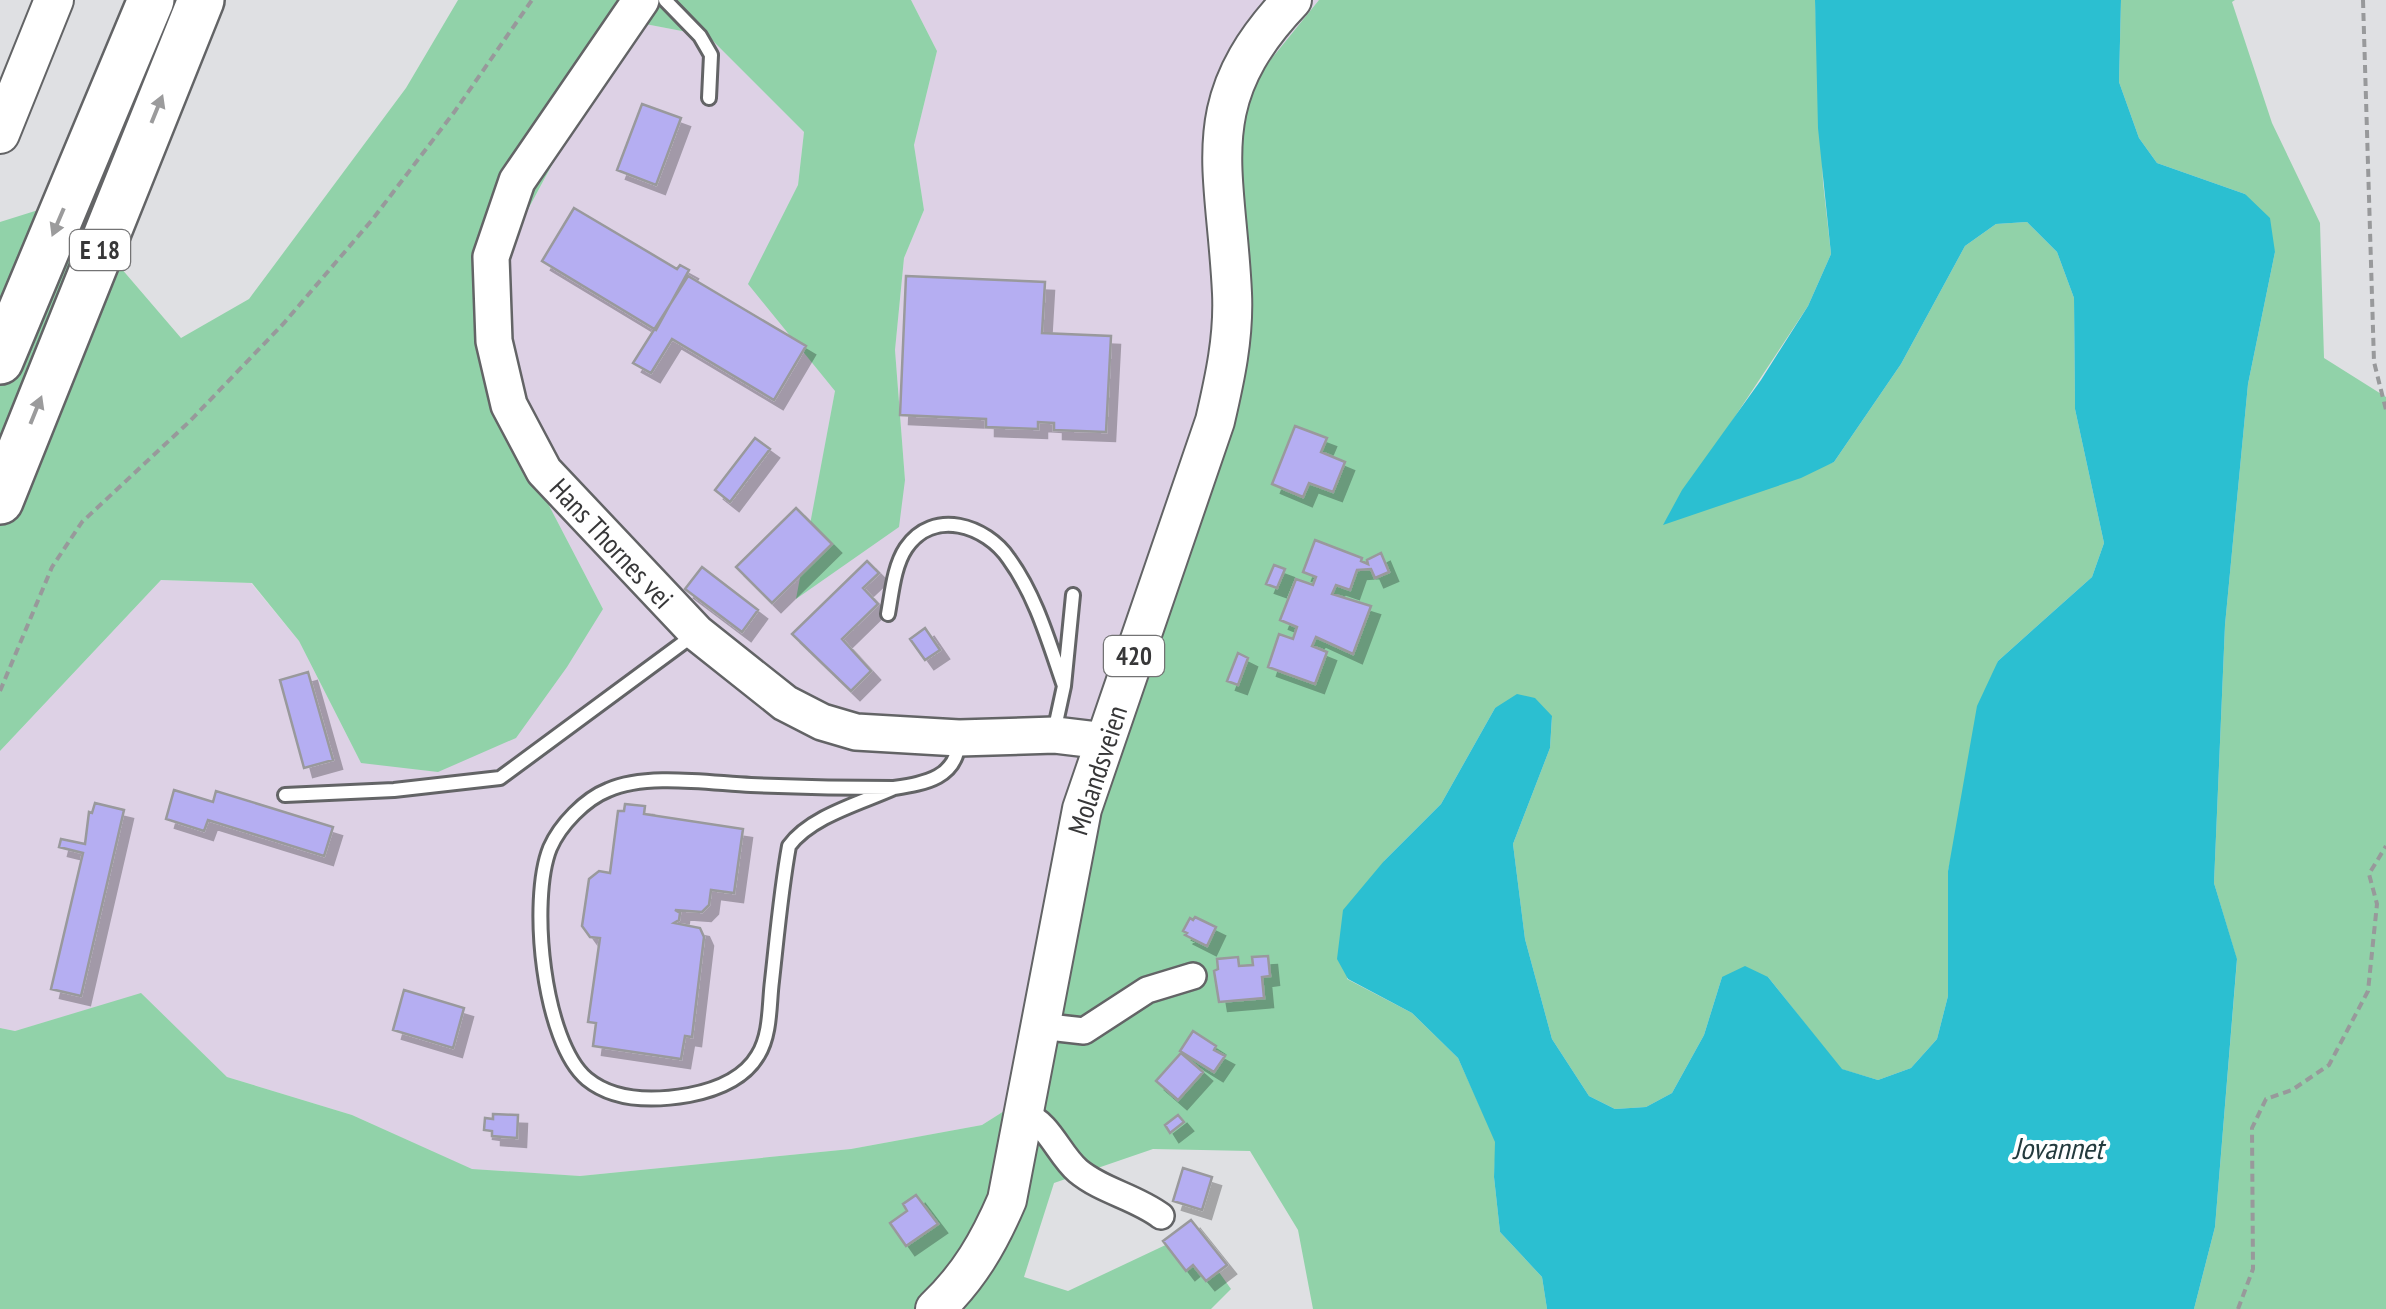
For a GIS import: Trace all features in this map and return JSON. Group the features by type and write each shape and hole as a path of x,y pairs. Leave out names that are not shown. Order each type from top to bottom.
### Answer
{"highway":[{"name":"E 18","path":"0,362 152,0"},
{"name":"E 18","path":"0,501 201,0"}],"main road":[{"path":"0,92 38,0"},
{"path":"0,134 54,0"},
{"name":"Molandsveien","path":"934,1309 967,1275 989,1243 1007,1200 1072,848 1216,421 1228,367 1232,295 1222,150 1228,101 1246,56 1292,0"}],"street":[{"name":"Hans Thornes vei","path":"641,0 517,181 491,257 494,340 509,405 544,471 698,633 784,703 822,722 856,732 959,738 1054,735 1105,742"},
{"path":"1040,1026 1084,1031 1147,990 1193,976"},
{"path":"1025,1116 1036,1119 1082,1175 1161,1216"}],"lane":[{"path":"665,0 700,36 710,54 710,98"},
{"path":"888,614 897,569 906,547 920,533 937,525 952,524 978,531 1009,558 1033,602 1064,686"},
{"path":"1054,735 1064,686 1073,595"},
{"path":"285,795 394,790 500,778 698,633"},
{"path":"894,788 797,834 789,846 766,1036 749,1068 706,1092 666,1099 634,1099 587,1078 565,1050 550,994 540,920 550,848 581,808 605,790 630,783 894,788 926,783 943,776 952,765 959,738"}],"path":[{"path":"0,691 52,567 82,522 224,387 372,220 532,0"},
{"path":"2363,0 2374,362 2386,410"},
{"path":"2238,1309 2253,1269 2252,1128 2266,1099 2292,1090 2330,1066 2368,991 2377,904 2369,874 2386,846"}],"shaded area":[{"path":"911,0 1319,0 1251,84 1233,337 1020,1101 982,1125 851,1149 580,1176 471,1169 352,1115 227,1077 141,994 15,1031 0,1028 0,751 161,580 251,583 299,641 361,763 603,609 543,494 495,370 504,254 568,136 640,23 708,36 804,132 798,185 749,284 835,391 797,598 905,480 895,350 904,258 924,210 914,145 937,51"}],"green space":[{"path":"458,0 911,0 937,51 914,145 924,210 904,258 895,350 905,480 899,527 796,599 835,391 748,284 798,185 804,132 708,36 640,23 568,135 504,254 495,370 543,494 603,609 516,738 438,772 361,763 299,641 252,583 161,580 0,751 0,222 51,206 96,239 181,338 249,299 406,88"},
{"path":"1319,0 1815,0 1823,182 1831,254 1808,306 1664,524 1834,462 1901,364 1965,246 1996,224 2027,222 2057,252 2074,298 2075,409 2104,543 2092,577 1998,661 1948,871 1948,996 1937,1039 1911,1068 1878,1080 1841,1069 1768,977 1722,977 1704,1035 1672,1093 1646,1107 1615,1109 1589,1096 1552,1039 1525,939 1513,844 1550,748 1552,717 1534,698 1495,708 1441,804 1384,861 1347,979 1412,1013 1458,1058 1496,1142 1494,1177 1500,1232 1542,1277 1547,1309 1313,1309 1298,1230 1250,1151 1153,1149 1054,1183 1024,1277 1068,1291 1191,1233 1231,1289 1211,1309 0,1309 0,1028 15,1031 141,993 227,1077 352,1115 472,1169 580,1176 851,1149 982,1125 1020,1101 1051,971 1209,445 1229,206 1251,84"},
{"path":"2121,0 2235,0 2232,2 2272,123 2320,223 2324,358 2386,397 2386,1309 2194,1309 2215,1227 2237,960 2214,883 2225,625 2248,384 2275,252 2245,194 2157,163 2139,138 2119,82"}],"water":[{"name":"Jovannet","path":"1815,0 2121,0 2119,82 2139,138 2157,163 2245,194 2270,218 2275,252 2248,384 2225,625 2214,883 2237,959 2215,1227 2194,1309 1547,1309 1542,1277 1500,1232 1495,1142 1458,1058 1412,1013 1348,979 1337,959 1343,910 1384,861 1441,804 1495,708 1517,694 1535,698 1552,716 1550,748 1513,844 1525,939 1552,1039 1589,1096 1615,1109 1646,1107 1672,1093 1704,1035 1722,977 1745,966 1768,977 1842,1069 1878,1080 1911,1068 1937,1039 1948,996 1948,871 1977,706 1998,661 2092,577 2104,543 2075,409 2074,298 2057,252 2027,222 1996,224 1965,246 1901,364 1834,462 1801,478 1663,525 1682,490 1761,380 1808,306 1831,254 1818,128"}],"building":[{"path":"642,104 681,118 656,185 617,170"},
{"path":"574,208 677,269 680,265 689,270 656,330 542,261"},
{"path":"688,276 806,346 774,400 672,339 651,373 633,363"},
{"path":"906,276 1045,282 1042,333 1111,336 1106,432 1054,430 1054,423 1038,422 1038,429 986,427 986,419 900,415"},
{"path":"1295,426 1327,438 1321,452 1345,462 1333,492 1309,483 1303,497 1272,484"},
{"path":"755,438 770,449 730,502 715,490"},
{"path":"796,508 832,544 772,603 736,567"},
{"path":"1315,540 1368,564 1367,560 1381,553 1389,572 1375,578 1371,569 1357,570 1350,590 1336,585 1332,594 1371,606 1353,654 1316,637 1312,646 1327,652 1315,684 1268,667 1279,634 1293,639 1297,627 1280,620 1296,579 1313,585 1316,577 1303,572"},
{"path":"867,561 879,573 863,588 878,604 842,639 871,671 851,691 792,634"},
{"path":"1274,565 1285,569 1277,588 1266,584"},
{"path":"702,567 758,610 742,632 685,589"},
{"path":"925,628 940,650 925,660 910,639"},
{"path":"1238,653 1248,658 1238,685 1227,681"},
{"path":"308,672 333,760 304,768 280,680"},
{"path":"174,790 213,802 216,791 333,827 324,856 208,820 204,831 166,819"},
{"path":"95,803 124,810 81,996 51,989 83,853 59,847 61,839 85,844 89,812 92,813"},
{"path":"625,804 645,806 644,814 743,829 734,893 711,890 709,905 702,912 675,910 680,913 674,923 700,928 704,937 692,1037 685,1036 681,1059 593,1046 596,1023 588,1022 600,938 590,937 582,926 589,879 599,871 610,873 618,811 624,811"},
{"path":"1190,918 1216,927 1207,946 1183,931"},
{"path":"1268,956 1270,976 1262,977 1264,998 1219,1002 1214,971 1218,969 1217,959 1238,957 1239,966 1253,965 1252,957"},
{"path":"404,990 464,1008 453,1048 393,1030"},
{"path":"1193,1031 1225,1056 1214,1072 1180,1051"},
{"path":"1181,1053 1203,1072 1178,1100 1156,1081"},
{"path":"493,1114 518,1115 517,1138 492,1136 492,1131 484,1130 485,1118 493,1119"},
{"path":"1178,1115 1184,1122 1170,1133 1165,1125"},
{"path":"1183,1168 1212,1177 1202,1210 1173,1201"},
{"path":"916,1195 938,1224 906,1246 890,1223 907,1211 903,1204"},
{"path":"1191,1220 1227,1265 1206,1281 1193,1265 1186,1271 1163,1241"}]}
